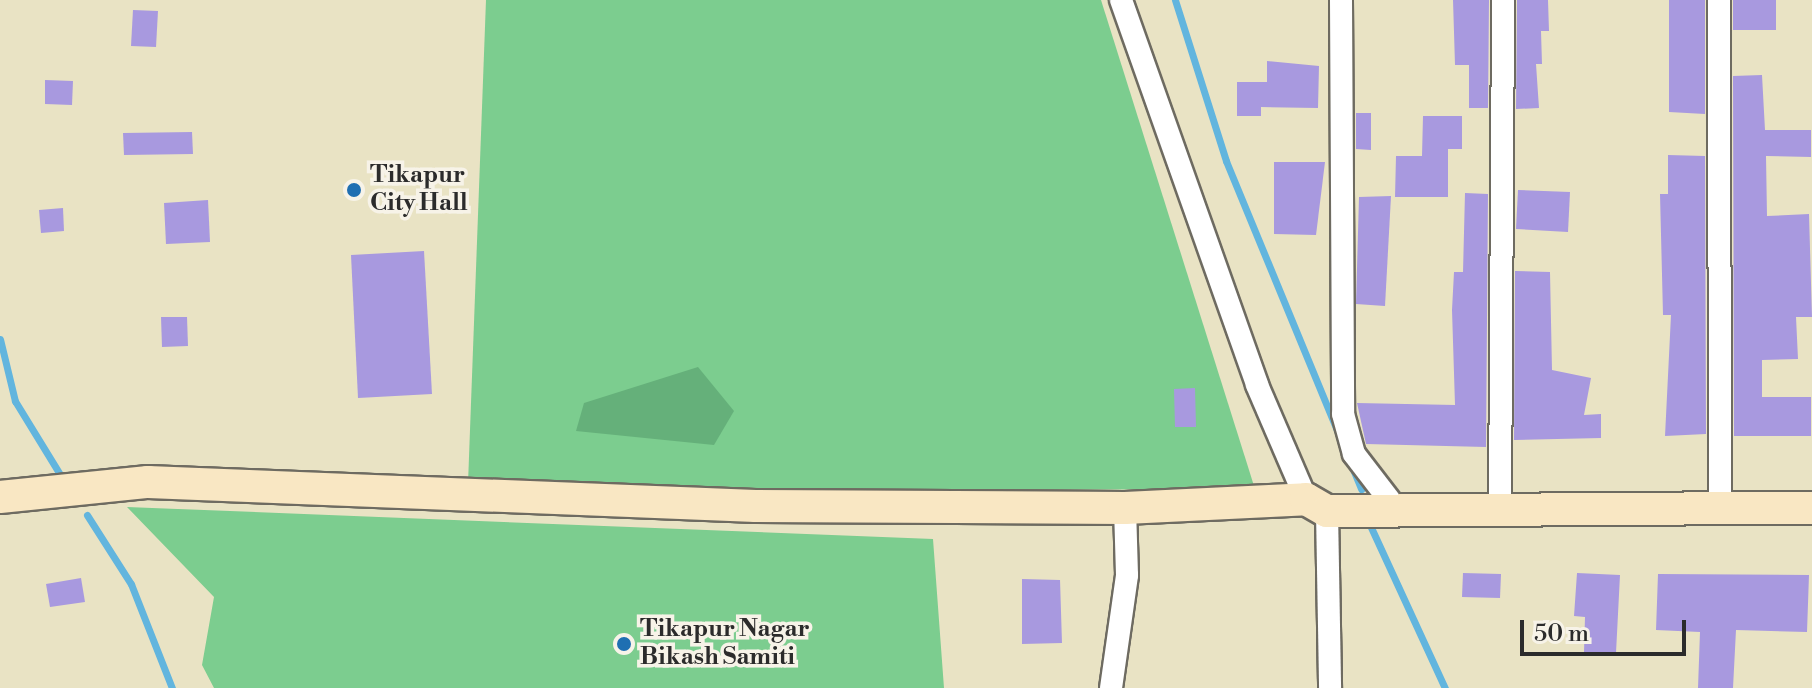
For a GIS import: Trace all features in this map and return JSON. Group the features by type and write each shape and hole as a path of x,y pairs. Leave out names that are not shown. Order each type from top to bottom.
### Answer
{"street":[{"path":"1121,0 1257,385 1317,505 1330,688"},
{"path":"1341,0 1343,414 1354,454 1394,506"},
{"path":"1500,513 1503,0"},
{"path":"1719,0 1720,509"},
{"path":"0,497 148,482 756,506 1125,508 1317,505 1500,513 1812,508"},
{"path":"1111,688 1127,575 1125,508"}],"green space":[{"path":"486,0 1101,0 1255,489 673,491 468,484"},
{"path":"698,367 734,411 714,445 576,431 584,403"},
{"path":"127,507 933,539 944,688 214,688 202,665 214,597"}],"building":[{"path":"1453,0 1489,0 1488,108 1469,108 1469,65 1455,65"},
{"path":"1517,0 1548,0 1549,31 1541,31 1542,64 1536,64 1539,108 1516,109"},
{"path":"1669,0 1705,0 1705,114 1669,112"},
{"path":"1733,0 1776,0 1776,30 1733,30"},
{"path":"133,10 158,11 156,47 131,46"},
{"path":"1267,61 1319,66 1318,108 1261,107 1261,116 1237,116 1237,82 1267,82"},
{"path":"1762,75 1765,130 1811,130 1811,157 1766,156 1767,216 1809,214 1812,317 1796,317 1798,359 1762,360 1762,397 1811,397 1811,436 1734,436 1733,76"},
{"path":"45,80 73,81 72,105 45,104"},
{"path":"1356,113 1371,113 1371,150 1356,149"},
{"path":"1423,116 1462,116 1462,149 1448,149 1448,197 1395,197 1396,156 1422,156"},
{"path":"192,132 193,154 124,155 123,133"},
{"path":"1668,155 1705,156 1706,434 1665,436 1671,315 1663,315 1660,194 1668,194"},
{"path":"1274,162 1325,162 1316,235 1274,234"},
{"path":"1518,190 1570,192 1568,232 1516,229"},
{"path":"1465,193 1488,194 1486,447 1366,444 1357,403 1455,405 1452,310 1454,272 1463,272"},
{"path":"1391,196 1385,306 1356,304 1359,197"},
{"path":"208,200 210,242 166,244 164,203"},
{"path":"63,208 64,231 41,233 39,210"},
{"path":"424,251 432,394 358,398 351,255"},
{"path":"1515,271 1550,272 1552,370 1591,378 1584,415 1601,414 1601,438 1514,440"},
{"path":"161,317 187,317 188,346 162,347"},
{"path":"1195,388 1196,427 1175,427 1174,389"},
{"path":"1463,573 1501,574 1500,598 1462,597"},
{"path":"1577,573 1620,575 1616,653 1584,652 1585,617 1574,616"},
{"path":"1658,574 1809,575 1807,632 1736,630 1733,688 1698,688 1700,632 1656,630"},
{"path":"81,578 85,602 50,607 46,584"},
{"path":"1022,579 1060,580 1062,643 1022,644"}],"waterway":[{"path":"1175,0 1226,161 1361,489"},
{"path":"0,339 15,401 64,481"},
{"path":"87,515 131,584 172,688"},
{"path":"1369,523 1445,688"}],"place":[{"name":"Tikapur City Hall","path":"354,190"},
{"name":"Tikapur Nagar Bikash Samiti","path":"624,644"}]}
